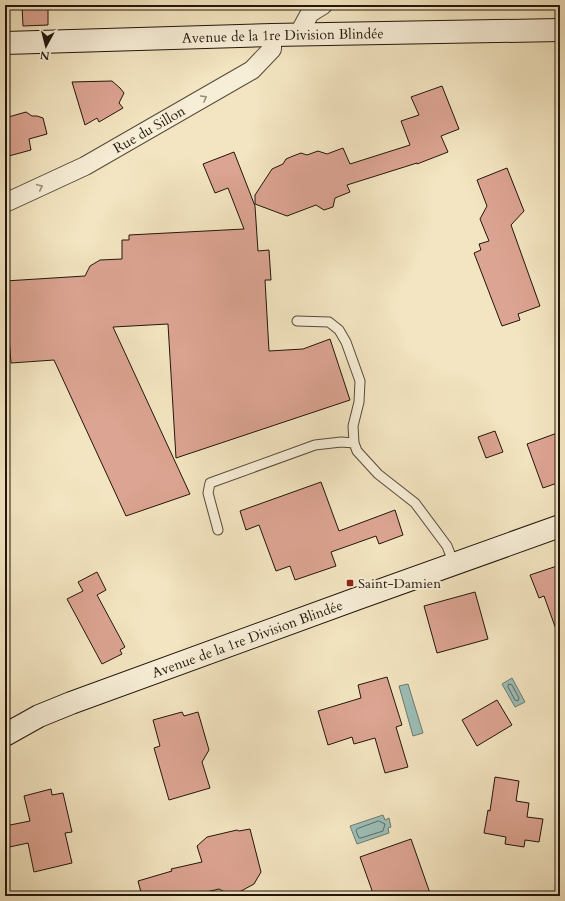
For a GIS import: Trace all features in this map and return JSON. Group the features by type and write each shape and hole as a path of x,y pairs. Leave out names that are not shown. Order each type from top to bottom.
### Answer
{"main road":[{"name":"Avenue de la 1re Division Blindée","path":"5,43 272,35 560,30"},
{"name":"Avenue de la 1re Division Blindée","path":"5,735 39,716 356,599 560,526"}],"street":[{"path":"298,35 310,12 323,5"},
{"name":"Rue du Sillon","path":"5,203 85,166 252,70 272,49 272,35"}],"lane":[{"path":"297,321 329,322 339,330 346,342 360,381 359,402 353,426 354,443 357,451 378,474 415,503 447,546 454,564"},
{"path":"218,530 208,492 210,483 315,445 341,442 354,443"}],"water":[{"path":"512,678 525,702 515,707 502,684"},
{"path":"408,684 423,733 413,736 399,686"},
{"path":"383,815 385,820 389,818 391,827 388,828 389,833 357,844 350,826"}],"building":[{"path":"22,5 48,5 48,25 23,26"},
{"path":"112,81 124,93 119,103 123,108 99,122 97,118 85,125 72,82"},
{"path":"442,86 459,129 441,136 448,152 417,164 347,185 350,192 335,198 333,207 324,210 316,205 287,216 255,204 255,195 272,169 283,164 286,159 293,156 301,153 307,155 318,151 327,154 343,148 350,164 410,145 401,121 419,115 411,97"},
{"path":"26,112 32,116 43,118 47,134 29,139 31,150 5,157 5,118"},
{"path":"234,152 255,206 258,251 269,250 271,280 265,280 269,351 303,349 330,339 350,400 176,458 168,324 113,327 190,494 126,516 54,360 11,363 9,338 5,338 5,281 85,276 90,266 100,260 122,259 122,240 129,240 129,235 244,229 228,188 215,193 203,164"},
{"path":"507,168 524,211 511,225 540,306 518,314 520,320 502,326 474,253 481,250 479,244 489,241 480,219 487,206 477,180"},
{"path":"495,431 503,452 486,458 478,437"},
{"path":"560,432 560,482 543,488 527,444"},
{"path":"321,482 339,531 395,510 403,535 379,544 376,536 331,552 336,566 295,580 290,566 276,571 259,525 246,530 240,511"},
{"path":"560,565 560,632 557,632 544,596 539,598 530,575"},
{"path":"97,572 106,590 97,595 125,647 120,650 122,654 102,664 67,599 83,591 78,582"},
{"path":"475,592 488,639 437,653 424,606"},
{"path":"387,677 402,725 396,727 408,767 385,773 375,738 354,744 352,737 328,745 318,711 361,698 358,685"},
{"path":"497,700 512,725 477,746 462,720"},
{"path":"182,712 184,716 198,712 209,750 202,762 210,788 169,800 154,748 160,746 153,720"},
{"path":"495,777 519,781 516,801 529,803 527,817 543,819 539,842 525,840 524,847 505,844 506,837 484,833 488,810 490,811"},
{"path":"51,789 52,795 63,793 72,832 65,833 72,863 34,872 28,843 5,848 5,826 30,821 24,796"},
{"path":"250,829 261,872 254,884 232,896 219,889 189,896 142,896 138,881 172,871 171,869 202,862 197,846 207,837 237,830"},
{"path":"411,839 431,896 374,896 360,857"}],"place":[{"name":"Saint-Damien","path":"350,583"}]}
